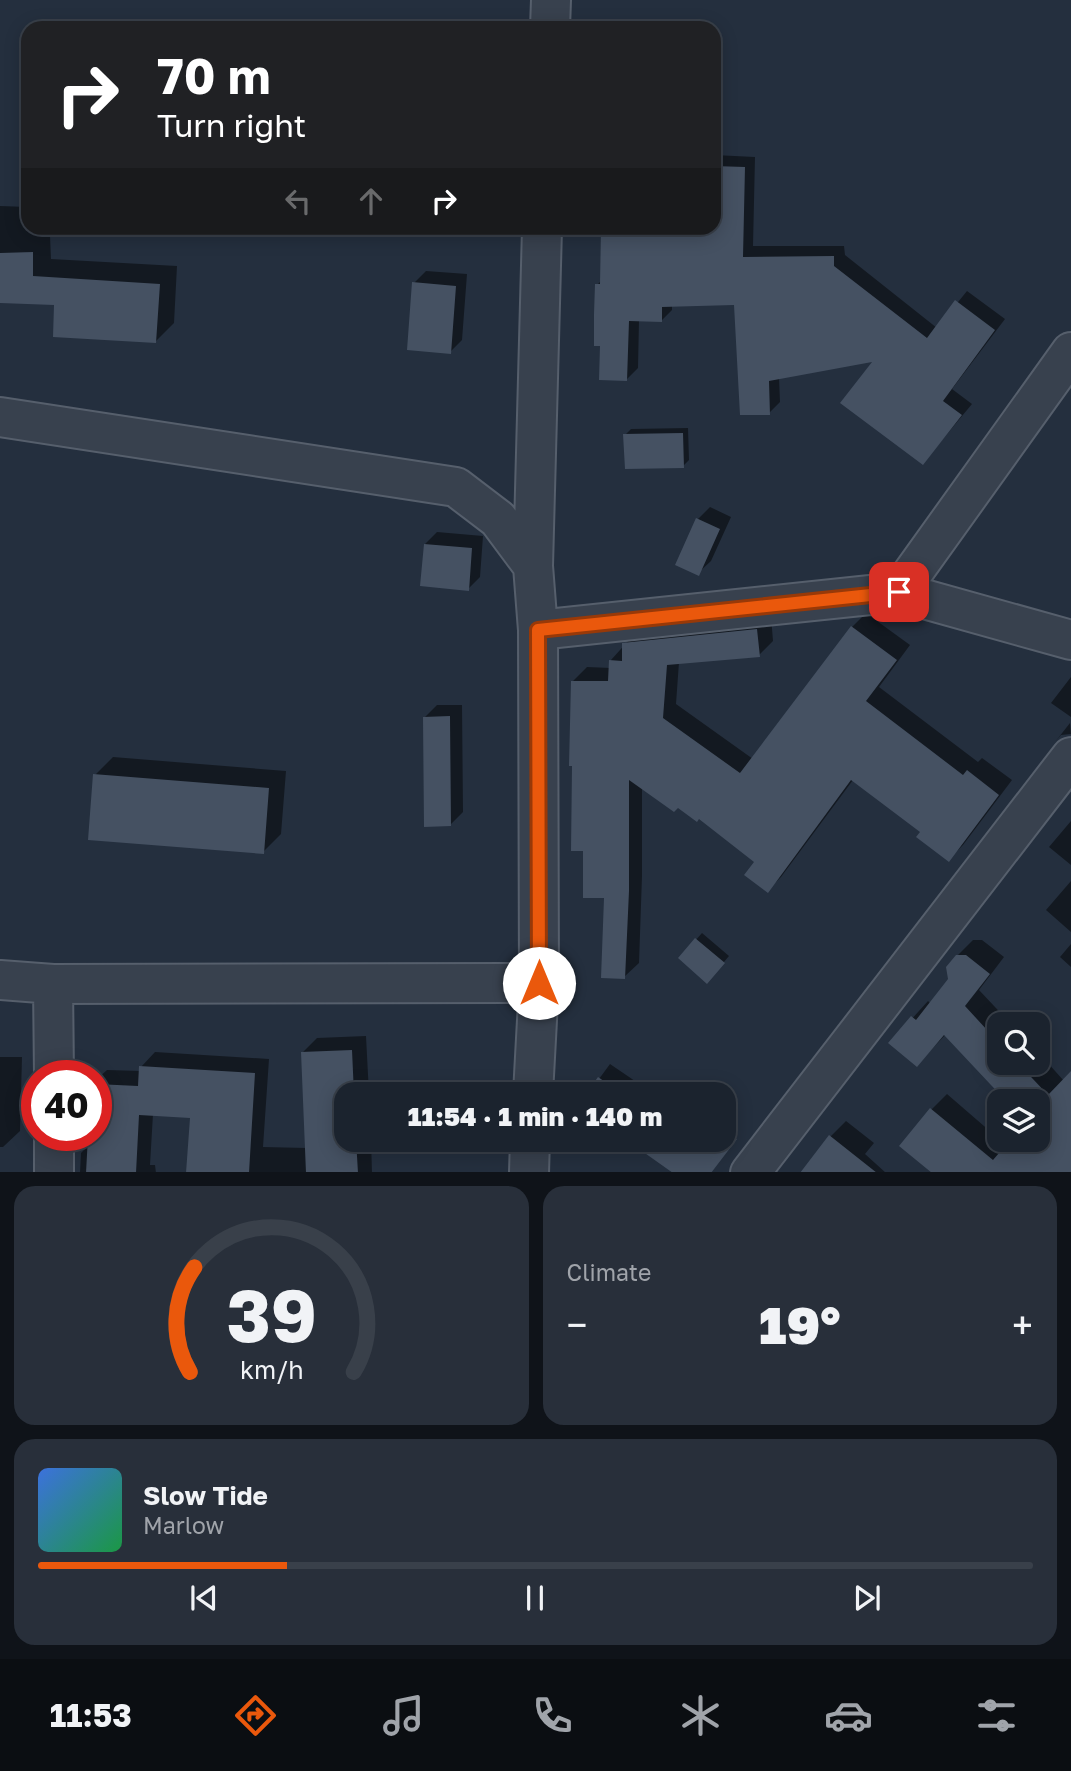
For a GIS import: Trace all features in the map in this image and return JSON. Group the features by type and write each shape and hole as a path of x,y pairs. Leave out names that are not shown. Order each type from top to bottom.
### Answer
{"street":[{"path":"550,21 551,0"},
{"path":"534,1082 539,983 538,630 533,566 542,235"},
{"path":"899,592 1071,352"},
{"path":"0,417 456,487 498,519 533,566"},
{"path":"538,630 899,592 1071,640"},
{"path":"750,1172 1071,757"},
{"path":"0,980 53,984 539,983"},
{"path":"53,984 54,1060"},
{"path":"54,1151 54,1172"},
{"path":"528,1172 529,1152"}],"building":[{"path":"721,166 745,167 743,257 834,256 834,266 927,338 955,300 995,330 943,401 962,415 923,465 840,403 872,362 769,381 770,415 740,415 734,305 662,307 662,322 629,321 627,381 599,380 600,346 594,346 594,314 595,284 600,284 601,235 721,235"},
{"path":"33,252 33,276 160,284 156,343 53,337 54,305 0,303 0,253"},
{"path":"412,282 456,286 451,354 407,350"},
{"path":"683,433 684,468 625,469 623,434"},
{"path":"696,518 720,529 699,576 675,565"},
{"path":"424,544 472,548 469,591 420,586"},
{"path":"851,626 897,660 866,701 963,775 967,770 999,795 949,862 916,837 920,832 851,780 768,893 744,875 754,862 699,819 697,822 678,808 674,812 629,780 629,891 625,979 601,978 604,898 583,898 583,851 571,851 571,681 608,681 609,660 622,661 622,643 757,629 760,657 667,665 663,718 740,773"},
{"path":"450,716 451,826 424,827 423,717"},
{"path":"93,774 269,788 264,854 88,840"},
{"path":"695,938 725,963 707,984 678,958"},
{"path":"956,955 966,955 990,974 965,1006 987,1030 987,1075 1029,1075 1042,1089 995,1089 944,1035 917,1067 888,1043 911,1016 916,1020 948,979 946,967"},
{"path":"352,1050 353,1082 334,1082 334,1152 357,1152 358,1172 306,1172 301,1052"},
{"path":"139,1066 255,1073 249,1172 186,1172 190,1118 139,1115 136,1172 86,1172 87,1151 112,1151 112,1085 138,1086"},
{"path":"1071,1071 1071,1172 931,1172 899,1146 930,1108 993,1160 1000,1152 1050,1152 1050,1093"},
{"path":"829,1135 876,1172 801,1172"},
{"path":"643,1152 727,1152 712,1172 672,1172"}],"route":[{"path":"539,983 538,630 899,592"}]}
